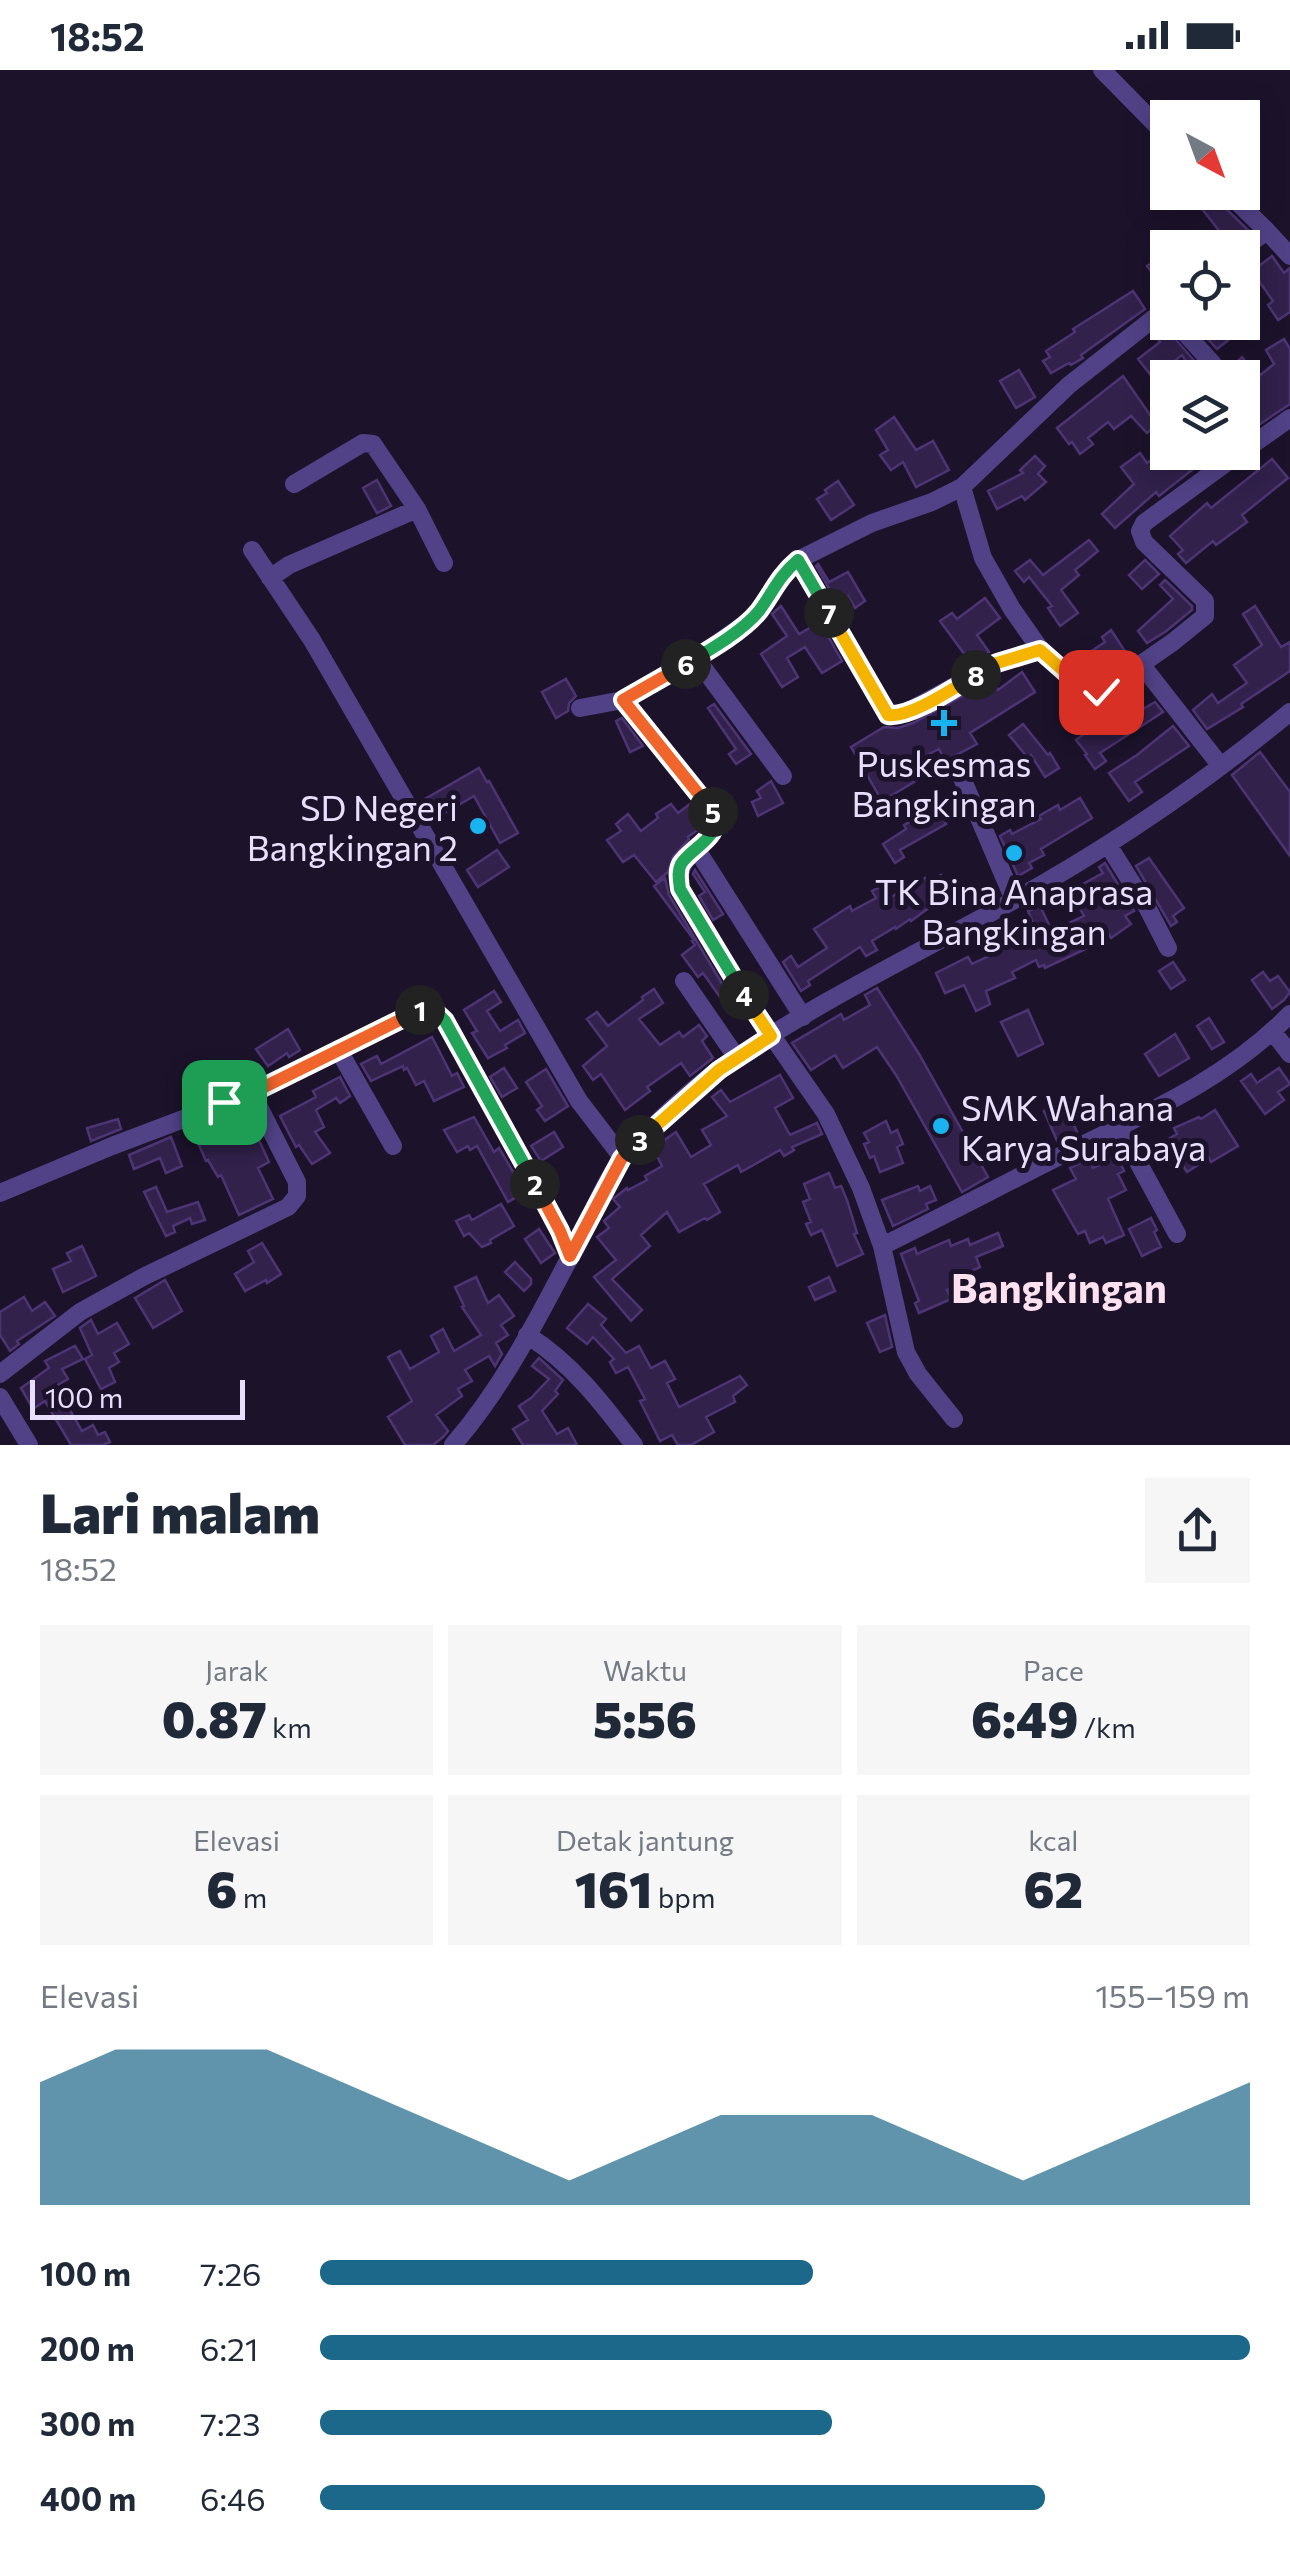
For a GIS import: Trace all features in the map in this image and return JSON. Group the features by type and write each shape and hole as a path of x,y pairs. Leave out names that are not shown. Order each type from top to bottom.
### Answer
{"street":[{"path":"1102,70 1150,119"},
{"path":"1246,210 1290,256"},
{"path":"1260,236 1267,230"},
{"path":"580,708 623,700 696,658 746,624 798,560 872,523 962,487 1069,385 1150,327"},
{"path":"1191,340 1209,360"},
{"path":"1260,439 1290,418"},
{"path":"294,484 363,443 373,444 417,509 444,562"},
{"path":"962,487 982,558 1040,650 1090,694 1101,692 1205,616 1206,601 1144,542 1140,531 1144,523 1217,470"},
{"path":"270,578 289,565 417,509"},
{"path":"252,550 312,640 578,1100 622,1158"},
{"path":"798,560 888,715 908,712 997,663 1040,650"},
{"path":"696,658 783,776"},
{"path":"1141,664 1220,765"},
{"path":"623,700 717,820 715,828 682,864 678,874 680,889 744,997 826,1114 862,1188 882,1246 906,1352 918,1374 954,1419"},
{"path":"453,1445 500,1383 622,1158 681,1102 719,1070 771,1036 1108,845 1290,712"},
{"path":"962,778 1014,900"},
{"path":"1108,845 1168,948"},
{"path":"697,850 803,1017"},
{"path":"684,981 737,1058"},
{"path":"0,1193 252,1093 420,1010 430,1009 438,1013 560,1231 570,1256"},
{"path":"882,1246 1189,1092 1242,1057 1290,1014"},
{"path":"1273,1032 1290,1054"},
{"path":"338,1050 393,1146"},
{"path":"0,1374 80,1312 288,1207 297,1196 298,1182 252,1093"},
{"path":"1119,1127 1177,1234"},
{"path":"527,1335 546,1347 594,1392 634,1445"},
{"path":"0,1397 29,1445"}],"building":[{"path":"1203,210 1227,210 1248,230 1218,230"},
{"path":"1272,256 1284,273 1290,268 1290,312 1278,320 1268,305 1273,301 1260,282 1260,265"},
{"path":"1133,291 1145,309 1081,355 1083,358 1051,373 1043,361 1050,357 1046,351"},
{"path":"1284,339 1290,349 1290,404 1260,424 1260,375 1274,364 1266,350"},
{"path":"1176,340 1194,360 1185,360 1182,355 1176,360 1150,360 1150,374 1138,359 1160,342"},
{"path":"1209,340 1228,340 1217,349"},
{"path":"1019,370 1035,397 1016,408 1000,381"},
{"path":"1123,376 1150,415 1147,433 1131,416 1114,429 1108,422 1088,438 1093,444 1080,454 1057,428"},
{"path":"894,417 916,450 933,441 949,470 916,487 903,462 891,470 880,455 888,450 876,430"},
{"path":"1140,453 1147,463 1150,461 1150,470 1192,470 1159,496 1156,492 1115,528 1102,514 1134,484 1121,467"},
{"path":"1035,456 1045,466 1038,474 1046,482 1025,500 1022,496 997,509 988,491 1023,473 1020,470"},
{"path":"1272,459 1288,478 1242,515 1247,522 1216,545 1213,541 1186,563 1178,554 1183,550 1170,536 1207,503 1211,508"},
{"path":"377,480 391,506 377,513 363,488"},
{"path":"838,481 854,505 831,520 817,499"},
{"path":"1089,540 1098,551 1075,570 1079,575 1061,590 1078,613 1060,626 1048,608 1052,606 1029,577 1024,582 1015,571 1030,560 1043,575"},
{"path":"1145,560 1159,574 1142,589 1129,575"},
{"path":"818,564 829,582 848,572 865,601 855,608 848,596 837,602"},
{"path":"1165,580 1192,610 1147,643 1138,631 1173,599 1160,585"},
{"path":"985,598 1000,618 977,635 989,652 971,663 940,621 952,613 957,619"},
{"path":"781,606 799,634 820,622 842,661 822,673 805,647 787,658 798,677 782,687 761,654 787,636 772,614"},
{"path":"1255,606 1281,647 1290,642 1290,671 1207,729 1193,710 1212,694 1218,703 1247,683 1234,665 1262,645 1243,614"},
{"path":"1111,630 1126,653 1091,673 1081,658 1105,642 1102,637"},
{"path":"1022,672 1035,692 970,733 977,744 945,761 939,749 910,764 919,779 882,801 851,747 884,727 913,723 992,680 998,690"},
{"path":"566,679 576,696 568,711 556,718 542,692"},
{"path":"1129,691 1141,710 1155,702 1163,712 1100,753 1106,761 1095,769 1076,740 1122,706 1117,698"},
{"path":"714,704 751,754 736,764 729,754 736,749 708,708"},
{"path":"622,718 643,746 630,752 616,721"},
{"path":"1023,724 1059,768 1045,777 1031,755 1028,758 1009,735"},
{"path":"1173,726 1189,746 1135,782 1142,792 1129,801 1109,773"},
{"path":"1260,752 1290,792 1290,856 1232,775"},
{"path":"479,768 518,833 500,843 474,796 436,818 425,799"},
{"path":"771,781 783,803 758,816 752,802 761,798 757,791"},
{"path":"1080,798 1092,818 1041,849 1044,855 1029,863 1032,868 1018,876 1000,836 1010,830 1012,834 1058,805 1060,810"},
{"path":"931,800 946,824 900,850 904,857 895,863 883,844 923,814 919,808"},
{"path":"671,804 678,813 690,804 702,823 673,857 668,872 656,882 634,855 623,862 607,840 621,831 616,824 628,814 641,831"},
{"path":"497,850 509,867 478,887 467,870"},
{"path":"1149,858 1184,908 1173,916 1177,922 1171,926 1136,866"},
{"path":"1105,863 1134,911 1125,916 1131,924 1111,938 1106,929 1087,941 1090,947 1045,968 1039,967 1036,960 1012,972 1015,978 986,991 990,1004 976,1011 964,985 945,993 936,973 968,957 972,964 1036,930 1028,911 1040,906 1052,931 1084,916 1070,891 1103,873 1099,867"},
{"path":"695,870 723,914 713,920 699,896 705,892 693,874"},
{"path":"941,875 949,890 936,897 938,901 911,921 872,941 877,950 866,956 860,947 808,981 810,985 801,991 783,962 791,956 798,967 827,948 814,929 850,906 852,911 876,898 872,891 882,886 889,898 925,878 927,882"},
{"path":"665,878 669,895 727,992 720,997 703,973 698,977 682,955 695,945 694,940 654,886"},
{"path":"1173,962 1185,980 1171,989 1159,971"},
{"path":"1263,972 1270,981 1278,976 1290,992 1272,1009 1252,980"},
{"path":"877,988 988,1177 962,1192 877,1047 843,1068 835,1055 811,1070 792,1043 841,1014 844,1020 870,1005 865,995"},
{"path":"654,989 663,1003 639,1019 660,1045 679,1032 683,1037 699,1025 707,1036 702,1041 713,1058 690,1076 681,1063 647,1087 650,1091 625,1110 601,1074 593,1080 583,1066 607,1046 587,1019 597,1012 608,1026"},
{"path":"494,991 501,1002 487,1011 500,1031 518,1020 525,1033 488,1058 472,1033 477,1031 464,1010"},
{"path":"1028,1010 1043,1044 1018,1056 1001,1022"},
{"path":"1209,1018 1224,1042 1212,1049 1197,1026"},
{"path":"288,1029 300,1050 289,1057 287,1053 268,1066 256,1049"},
{"path":"1175,1034 1189,1058 1159,1076 1145,1054"},
{"path":"432,1037 452,1076 457,1073 464,1087 434,1101 424,1081 416,1085 407,1068 404,1070 403,1066 371,1081 361,1064 377,1056 381,1064"},
{"path":"226,1068 234,1085 210,1093 205,1077"},
{"path":"504,1068 517,1088 502,1097 490,1077"},
{"path":"1279,1068 1290,1084 1278,1092 1284,1100 1265,1114 1241,1081 1251,1074 1257,1083"},
{"path":"546,1069 568,1106 545,1121 537,1110 542,1106 526,1082"},
{"path":"780,1075 793,1098 775,1108 790,1135 817,1123 822,1134 792,1147 794,1150 784,1156 780,1150 741,1172 738,1165 704,1184 720,1212 707,1220 679,1232 667,1212 641,1235 650,1246 612,1279 642,1310 631,1321 594,1277 616,1260 597,1237 609,1228 604,1221 620,1207 613,1199 647,1180 645,1176 662,1166 653,1148 676,1132 691,1157 711,1145 702,1130 727,1116 712,1097 721,1090 730,1102"},
{"path":"340,1077 350,1096 340,1103 336,1098 316,1110 324,1127 315,1132 330,1153 312,1164 299,1145 296,1147 280,1116 316,1097 313,1091"},
{"path":"1075,1096 1085,1117 1073,1123 1077,1132 1058,1143 1044,1111"},
{"path":"1215,1110 1238,1146 1187,1172 1179,1159 1170,1164 1165,1154 1175,1148 1170,1138 1177,1134 1174,1128"},
{"path":"248,1116 269,1162 258,1168 273,1199 239,1215 221,1175 218,1177 206,1161 196,1138"},
{"path":"474,1117 494,1152 499,1148 525,1192 508,1202 477,1146 457,1152 444,1130"},
{"path":"118,1119 121,1129 91,1141 87,1128"},
{"path":"886,1121 891,1133 897,1130 903,1144 897,1147 903,1163 880,1172 864,1144 869,1142 864,1133"},
{"path":"554,1132 563,1147 541,1161 531,1146"},
{"path":"171,1137 182,1166 166,1173 160,1158 134,1169 129,1155"},
{"path":"1117,1156 1124,1171 1118,1174 1126,1190 1108,1199 1124,1235 1106,1243 1103,1237 1090,1243 1085,1231 1078,1234 1053,1190 1076,1179 1070,1168 1089,1159 1093,1168"},
{"path":"829,1173 835,1188 841,1186 847,1200 863,1254 837,1266 822,1230 811,1235 806,1224 811,1222 803,1202 810,1199 804,1184"},
{"path":"918,1186 920,1191 930,1186 936,1200 926,1204 928,1209 893,1226 882,1200"},
{"path":"156,1187 167,1212 198,1202 205,1220 192,1224 190,1218 173,1226 175,1232 166,1236 144,1192"},
{"path":"501,1204 514,1226 482,1247 469,1233 464,1236 456,1221 469,1215 472,1220"},
{"path":"1151,1218 1161,1247 1142,1256 1129,1229"},
{"path":"539,1229 555,1253 541,1263 525,1239"},
{"path":"998,1233 1003,1246 976,1257 980,1267 961,1276 964,1283 947,1290 951,1299 919,1313 915,1303 919,1301 901,1254 915,1248 917,1254 949,1240 951,1246 968,1239 970,1245"},
{"path":"262,1243 281,1274 245,1291 235,1274 254,1262 248,1251"},
{"path":"82,1246 96,1276 63,1292 53,1269 71,1261 67,1253"},
{"path":"515,1262 531,1279 524,1291 505,1272"},
{"path":"476,1277 488,1303 499,1295 514,1316 501,1325 508,1335 496,1343 502,1354 495,1366 489,1356 465,1370 472,1381 458,1389 462,1396 436,1415 448,1431 443,1437 433,1445 405,1445 388,1417 412,1401 388,1357 400,1351 410,1369 439,1352 431,1336 443,1329 454,1351 481,1335 462,1307 455,1287"},
{"path":"829,1277 835,1291 815,1300 809,1287"},
{"path":"165,1280 182,1311 153,1328 135,1298"},
{"path":"24,1297 32,1311 45,1302 55,1316 17,1341 19,1344 10,1351 0,1335 0,1312"},
{"path":"588,1304 606,1319 601,1325 626,1353 639,1346 651,1368 665,1361 675,1379 667,1383 679,1407 740,1376 747,1385 733,1396 735,1402 706,1417 714,1432 691,1445 678,1445 672,1435 660,1441 628,1367 616,1373 610,1362 614,1359 593,1337 587,1344 567,1328"},
{"path":"885,1315 892,1347 880,1352 867,1323"},
{"path":"91,1320 98,1334 117,1323 129,1344 114,1353 119,1362 109,1368 115,1382 101,1389 85,1359 92,1355 80,1328"},
{"path":"75,1346 83,1359 62,1369 68,1379 56,1386 82,1431 93,1425 98,1435 105,1432 110,1442 103,1445 71,1445 45,1401 33,1409 21,1388 49,1368 45,1361"},
{"path":"539,1358 563,1380 555,1391 558,1394 542,1411 557,1434 568,1428 577,1445 523,1445 513,1429 528,1420 519,1406 549,1379 532,1366"}],"place":[{"name":"Puskesmas Bangkingan","path":"944,723"},
{"name":"SD Negeri Bangkingan 2","path":"478,826"},
{"name":"TK Bina Anaprasa Bangkingan","path":"1014,853"},
{"name":"SMK Wahana Karya Surabaya","path":"941,1126"}],"district":[{"name":"Bangkingan","path":"1059,1286"}],"route":[{"path":"224,1102 252,1093 420,1010 430,1009 445,1021 570,1256 622,1158 719,1070 771,1036 680,889 678,874 682,864 715,828 717,820 623,700 746,624 798,560 888,715 908,712 997,663 1040,650 1090,694 1101,692"}]}
